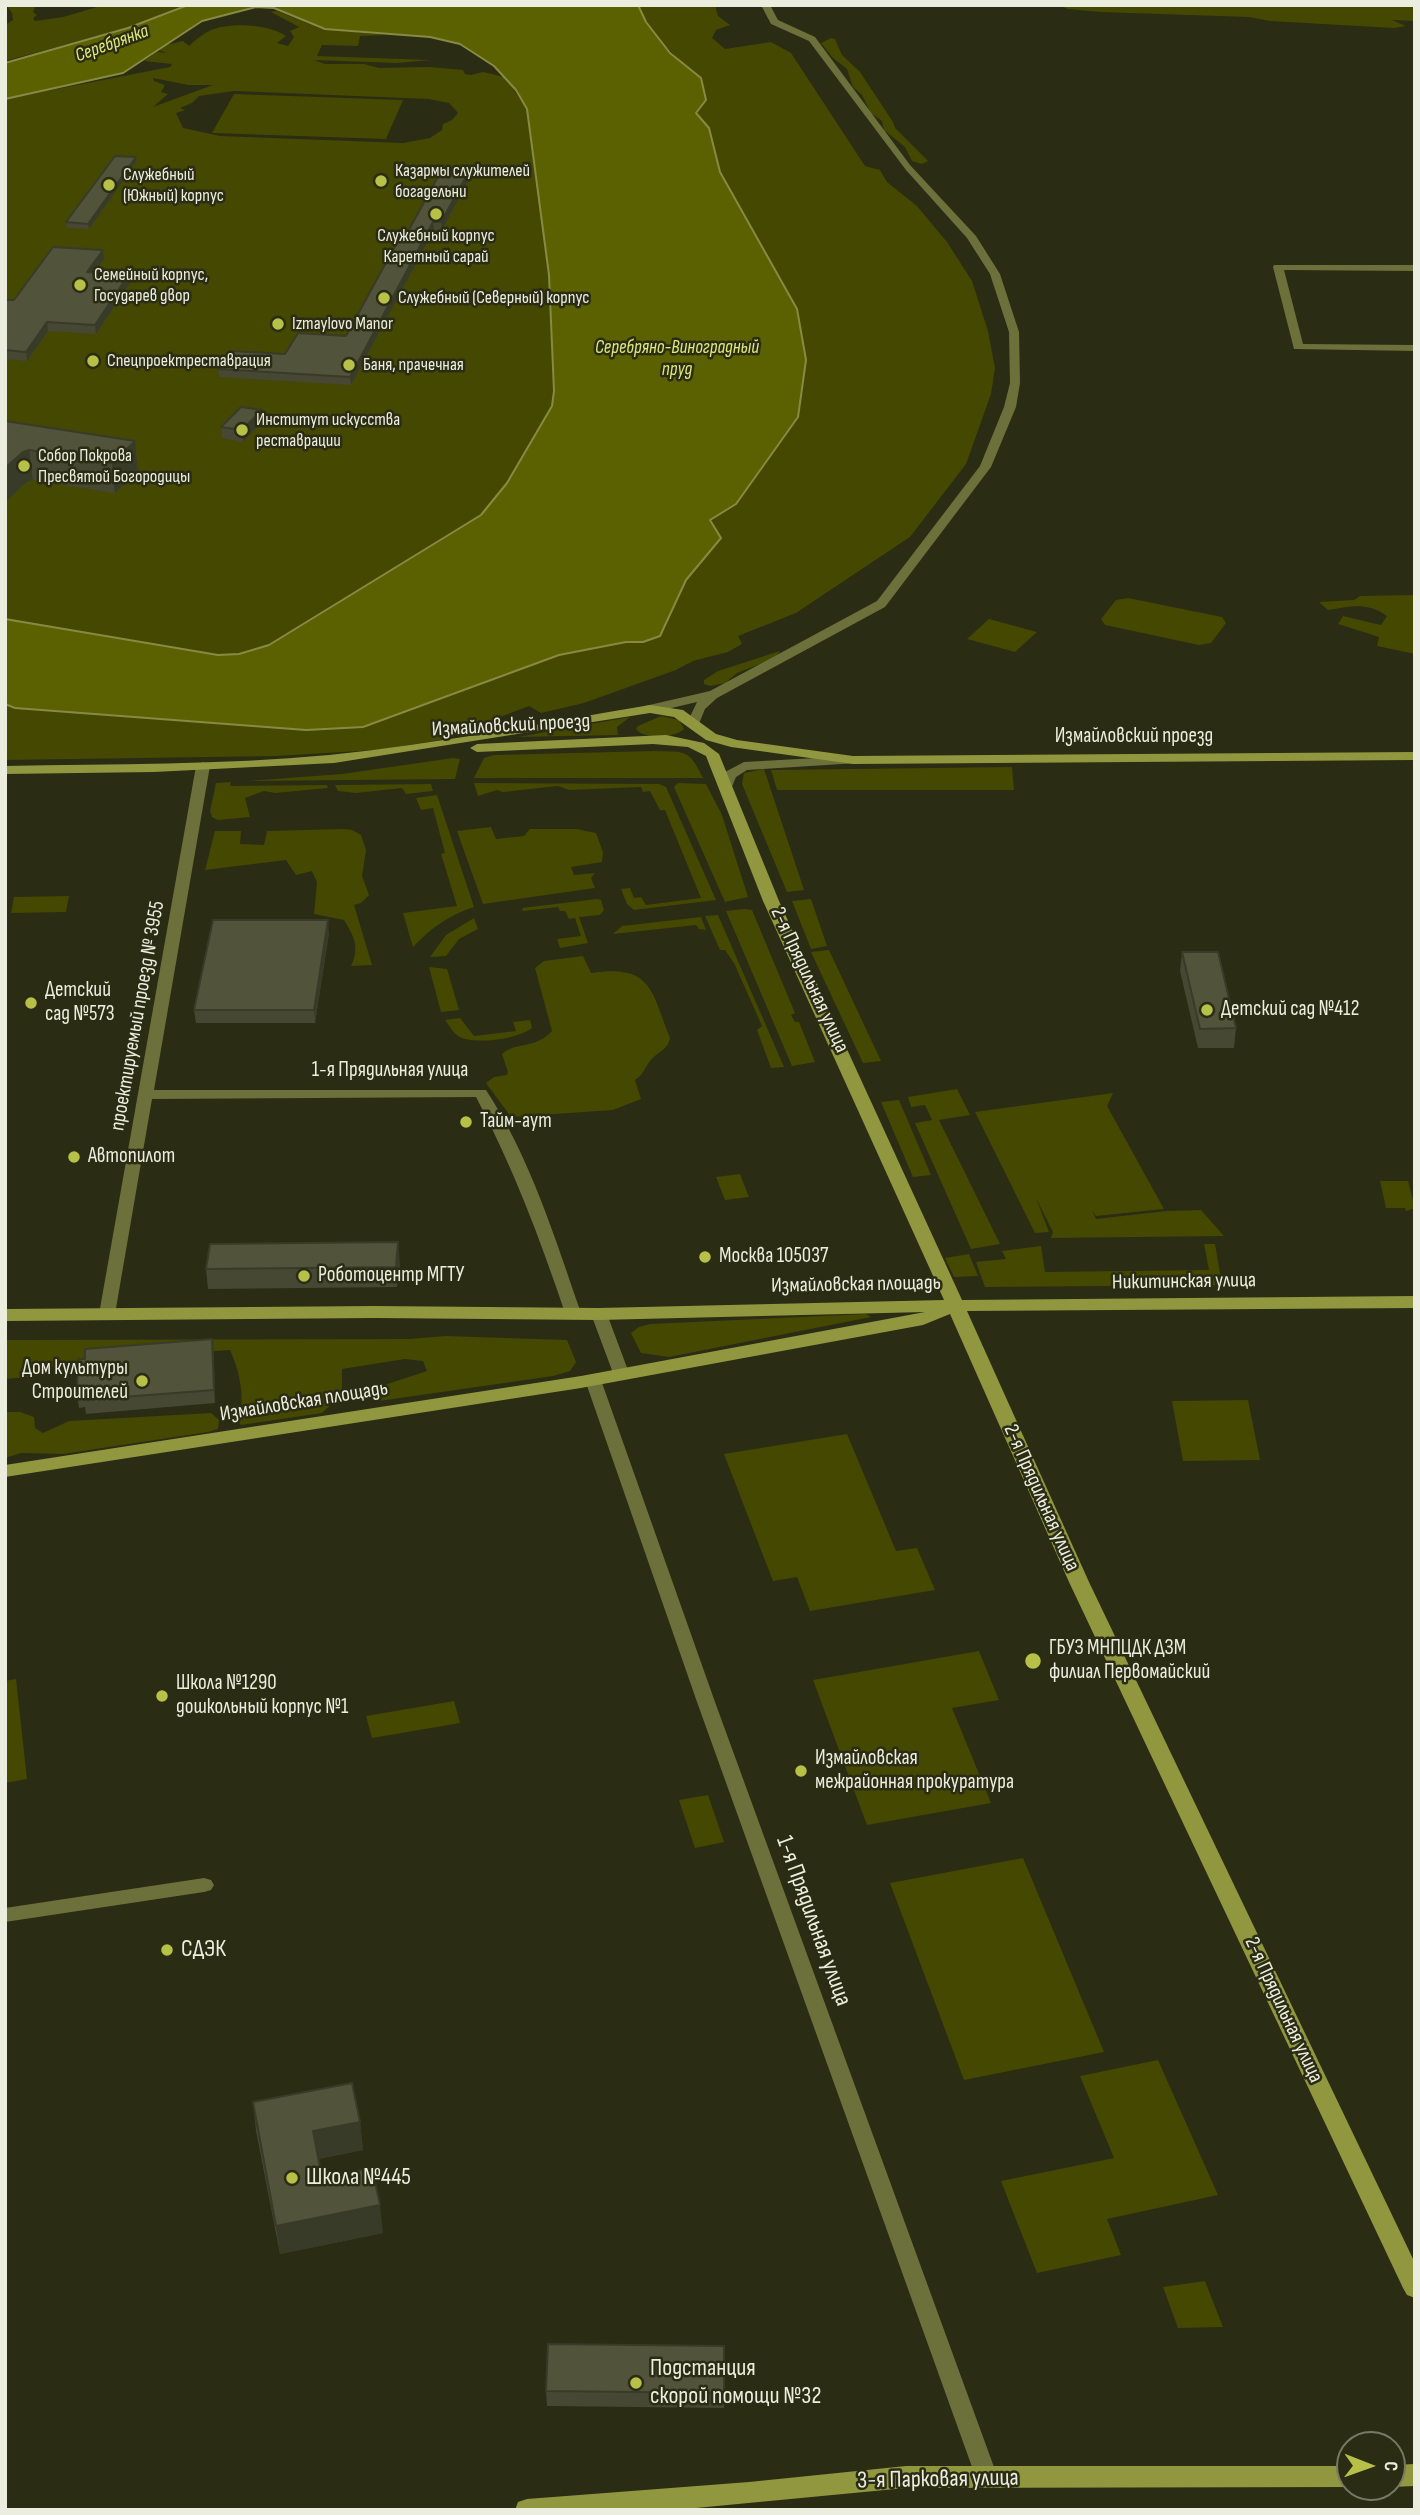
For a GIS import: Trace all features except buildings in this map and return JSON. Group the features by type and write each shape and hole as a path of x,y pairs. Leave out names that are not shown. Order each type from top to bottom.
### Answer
{"street":[{"path":"693,723 699,707 713,695 881,604 985,467 1010,407 1015,383 1016,344 995,274 971,236 907,166 812,39 774,22 765,5"},
{"path":"1415,268 1278,267 1298,347 1415,348"},
{"name":"Измайловский проезд","path":"323,760 423,747 650,709 713,695"},
{"name":"Измайловский проезд","path":"650,709 678,713 711,737 736,744 853,760"},
{"name":"Измайловский проезд","path":"5,770 203,766 470,748 655,740 684,736 693,723"},
{"name":"2-я Прядильная улица","path":"655,740 701,745 712,754 771,901 848,1065 1079,1583 1415,2288"},
{"name":"Измайловский проезд","path":"726,786 730,775 744,766 853,760 1415,755"},
{"name":"проектируемый проезд № 3955","path":"107,1314 203,766"},
{"name":"1-я Прядильная улица","path":"145,1095 481,1093 508,1143 546,1234 573,1313"},
{"name":"Никитинская улица","path":"954,1306 1415,1302"},
{"name":"Измайловская площадь","path":"5,1315 599,1314 954,1306"},
{"name":"Измайловская площадь","path":"5,1471 593,1380 923,1319 954,1306"},
{"path":"599,1314 621,1373"},
{"name":"1-я Прядильная улица","path":"593,1380 710,1715 987,2478"},
{"path":"5,1916 204,1885"},
{"name":"3-я Парковая улица","path":"527,2510 749,2493 906,2477 1336,2477"}],"shaded area":[{"path":"6,5 36,5 33,12 37,15 33,18 35,21 63,17 104,5 184,5 128,28 5,61 5,25 13,20"},
{"path":"638,5 715,5 718,16 730,25 716,30 712,38 725,49 771,42 791,53 865,166 880,170 887,182 917,206 947,242 972,281 988,331 995,368 991,394 966,464 910,537 796,613 738,636 742,644 728,652 693,661 676,670 584,703 541,713 529,706 440,740 377,750 276,756 5,760 5,704 15,708 363,727 559,655 626,642 643,642 660,636 686,580 721,538 709,520 736,503 797,309 720,172 709,128 696,112 701,78 657,37"},
{"path":"1059,5 1415,5 1415,21 1392,20 1406,26 1394,28 1270,21 1249,17 1101,12 1068,9"},
{"name":"Izmaylovo Manor","path":"277,11 322,29 387,35 360,36 358,46 322,45 317,56 431,60 397,63 314,60 325,64 364,64 379,68 429,67 463,70 465,74 471,75 483,72 506,78 527,109 549,275 554,391 552,406 507,483 481,515 269,645 239,654 218,655 5,619 5,99 170,67 172,64 144,61 157,52 166,53 159,50 166,45 183,41 189,46 205,33 219,27 250,26 270,29 286,36 277,43 288,46 294,37 290,31 299,27 271,12","holes":["153,78 189,85 213,85 153,107 168,94 161,92 165,85","234,91 429,99 449,103 458,113 430,138 403,143 220,136 183,128 176,113 185,110 180,108 192,103 199,96"]},
{"path":"835,39 842,55 860,72 895,128 928,161 922,164 912,161 905,147 884,130 882,121 871,113 862,95 853,87 847,69 832,57 821,43"},
{"path":"234,94 403,100 386,139 212,133"},
{"path":"1415,595 1415,654 1377,646 1379,637 1338,624 1343,616 1381,625 1387,616 1380,612 1359,606 1328,610 1319,602 1354,600 1360,596"},
{"path":"1128,598 1222,617 1226,623 1211,643 1199,645 1105,625 1101,619 1116,600"},
{"path":"989,619 1037,632 1015,652 967,639"},
{"path":"780,651 775,658 737,673 725,683 710,686 704,684 704,680 718,671"},
{"path":"661,716 679,720 684,729 674,734 652,736 636,729 638,726"},
{"path":"630,717 617,727 618,735 518,737"},
{"path":"654,751 685,754 694,762 703,778 474,778 484,758 494,755"},
{"path":"460,759 455,779 248,781 342,774"},
{"path":"1012,767 1014,790 777,790 771,770"},
{"path":"764,769 804,890 787,892 742,784 744,773"},
{"path":"231,782 230,786 327,785 328,788 275,793 264,791 245,798 250,817 218,820 212,817 210,811 216,783"},
{"path":"474,783 659,784 666,787 716,900 634,910 627,904 621,889 630,888 634,898 641,897 646,905 701,898 665,810 660,810 650,791 643,792 641,787 569,790 558,786 503,792 497,790 478,796"},
{"path":"678,783 706,784 722,815 748,897 725,902 674,787"},
{"path":"431,784 433,791 406,794 402,788 356,793 338,791 335,785"},
{"path":"437,795 474,907 441,923 413,947 403,913 457,906 441,854 445,853 433,808 421,810 416,798"},
{"path":"491,827 496,839 524,836 530,829 576,829 596,833 603,852 602,862 571,867 574,875 595,873 591,878 595,888 483,904 457,831"},
{"path":"343,829 361,835 366,850 362,876 369,895 361,903 354,905 372,965 351,966 355,942 344,920 314,914 317,882 312,871 296,875 286,860 205,870 215,831 241,831 240,844 264,845 267,831"},
{"path":"69,896 66,912 11,913 14,897"},
{"path":"811,899 827,946 811,949 792,901"},
{"path":"601,900 604,910 600,915 579,917 588,943 560,948 557,939 581,936 575,918 569,919 565,911 560,911 558,907 523,911 522,908"},
{"path":"752,910 795,1013 791,1015 795,1022 799,1022 815,1062 792,1066 726,911"},
{"path":"718,915 784,1067 771,1068 757,1030 762,1026 734,963 725,950 720,950 705,916"},
{"path":"701,917 706,930 699,929 696,925 613,934 622,926"},
{"path":"474,918 478,929 459,939 446,956 430,957 446,935"},
{"path":"829,950 881,1061 863,1063 811,952"},
{"path":"583,956 591,973 626,973 638,977 646,984 658,1006 670,1038 669,1042 635,1080 641,1099 613,1110 511,1117 486,1083 494,1077 507,1075 502,1054 539,1041 552,1031 535,968 544,961"},
{"path":"429,967 447,969 459,1010 441,1012"},
{"path":"460,1018 474,1036 516,1031 513,1022 530,1020 532,1028 497,1040 476,1041 455,1034 445,1020"},
{"path":"957,1089 970,1115 939,1120 1000,1244 971,1249 915,1123 932,1120 925,1105 911,1107 908,1097"},
{"path":"1113,1093 1107,1106 1164,1209 1096,1216 1092,1210 1096,1219 1201,1210 1224,1236 1051,1238 1053,1232 1036,1198 1049,1232 1035,1233 975,1112"},
{"path":"899,1100 931,1175 913,1177 881,1102"},
{"path":"740,1174 749,1197 725,1200 716,1177"},
{"path":"1380,1181 1408,1181 1415,1208 1406,1211 1405,1208 1386,1208"},
{"path":"1204,1244 1215,1244 1222,1285 985,1287 976,1262 1006,1259 1002,1251 1041,1246 1045,1272 1209,1270"},
{"path":"969,1254 978,1276 954,1277 945,1258"},
{"path":"866,1314 871,1317 669,1357 641,1353 631,1333 650,1324"},
{"path":"446,1336 567,1340 576,1362 570,1371 553,1376 379,1401 375,1388 427,1371 423,1361 405,1359 342,1369 342,1394 322,1413 241,1425 237,1421 241,1405 241,1386 230,1350 148,1356 69,1370 51,1367 29,1377 5,1379 5,1340 409,1339"},
{"path":"1248,1400 1260,1460 1183,1461 1172,1401"},
{"path":"5,1412 20,1412 34,1417 35,1428 43,1433 69,1421 211,1413 219,1420 218,1429 208,1432 63,1454 21,1453 5,1458"},
{"path":"847,1434 896,1551 917,1548 935,1590 810,1611 797,1577 773,1581 724,1454"},
{"path":"979,1651 999,1700 952,1708 991,1803 867,1825 813,1680"},
{"path":"16,1679 27,1779 5,1783 5,1681"},
{"path":"454,1701 460,1723 372,1738 366,1716"},
{"path":"708,1795 724,1842 695,1848 679,1800"},
{"path":"1023,1858 1104,2052 964,2080 890,1883"},
{"path":"1158,2060 1218,2195 1107,2219 1121,2255 1037,2273 1001,2181 1114,2158 1080,2076"},
{"path":"1205,2281 1223,2327 1178,2328 1163,2287"}],"water":[{"name":"Серебряно-Виноградный пруд","path":"188,5 638,5 646,22 670,53 701,78 706,100 696,113 709,128 720,172 797,309 806,360 798,417 736,504 710,520 721,538 686,580 660,636 643,642 626,642 559,655 363,727 306,730 15,708 5,704 5,619 218,655 239,654 269,645 481,515 507,483 552,406 554,391 549,275 527,109 516,90 494,66 460,44 430,37 325,29 274,8 256,7 202,21 123,73 5,99 5,63 128,28"}],"place":[{"name":"Казармы служителей богадельни","path":"381,181"},
{"name":"Служебный (Южный) корпус","path":"109,185"},
{"name":"Служебный корпус Каретный сарай","path":"436,214"},
{"name":"Семейный корпус, Государев двор","path":"80,285"},
{"name":"Служебный (Северный) корпус","path":"384,298"},
{"name":"Izmaylovo Manor","path":"278,324"},
{"name":"Спецпроектреставрация","path":"93,361"},
{"name":"Баня, прачечная","path":"349,365"},
{"name":"Институт искусства реставрации","path":"242,430"},
{"name":"Собор Покрова Пресвятой Богородицы","path":"24,466"},
{"name":"Детский сад №573","path":"31,1003"},
{"name":"Детский сад №412","path":"1207,1010"},
{"name":"Тайм-аут","path":"466,1122"},
{"name":"Автопилот","path":"74,1157"},
{"name":"Москва 105037","path":"705,1257"},
{"name":"Роботоцентр МГТУ","path":"304,1276"},
{"name":"Дом культуры Строителей","path":"142,1381"},
{"name":"ГБУЗ МНПЦДК ДЗМ филиал Первомайский","path":"1033,1661"},
{"name":"Школа №1290 дошкольный корпус №1","path":"162,1696"},
{"name":"Измайловская межрайонная прокуратура","path":"801,1771"},
{"name":"СДЭК","path":"167,1950"},
{"name":"Школа №445","path":"292,2178"},
{"name":"Подстанция скорой помощи №32","path":"636,2383"}],"water label":[{"name":"Серебрянка","path":"112,44"}]}
